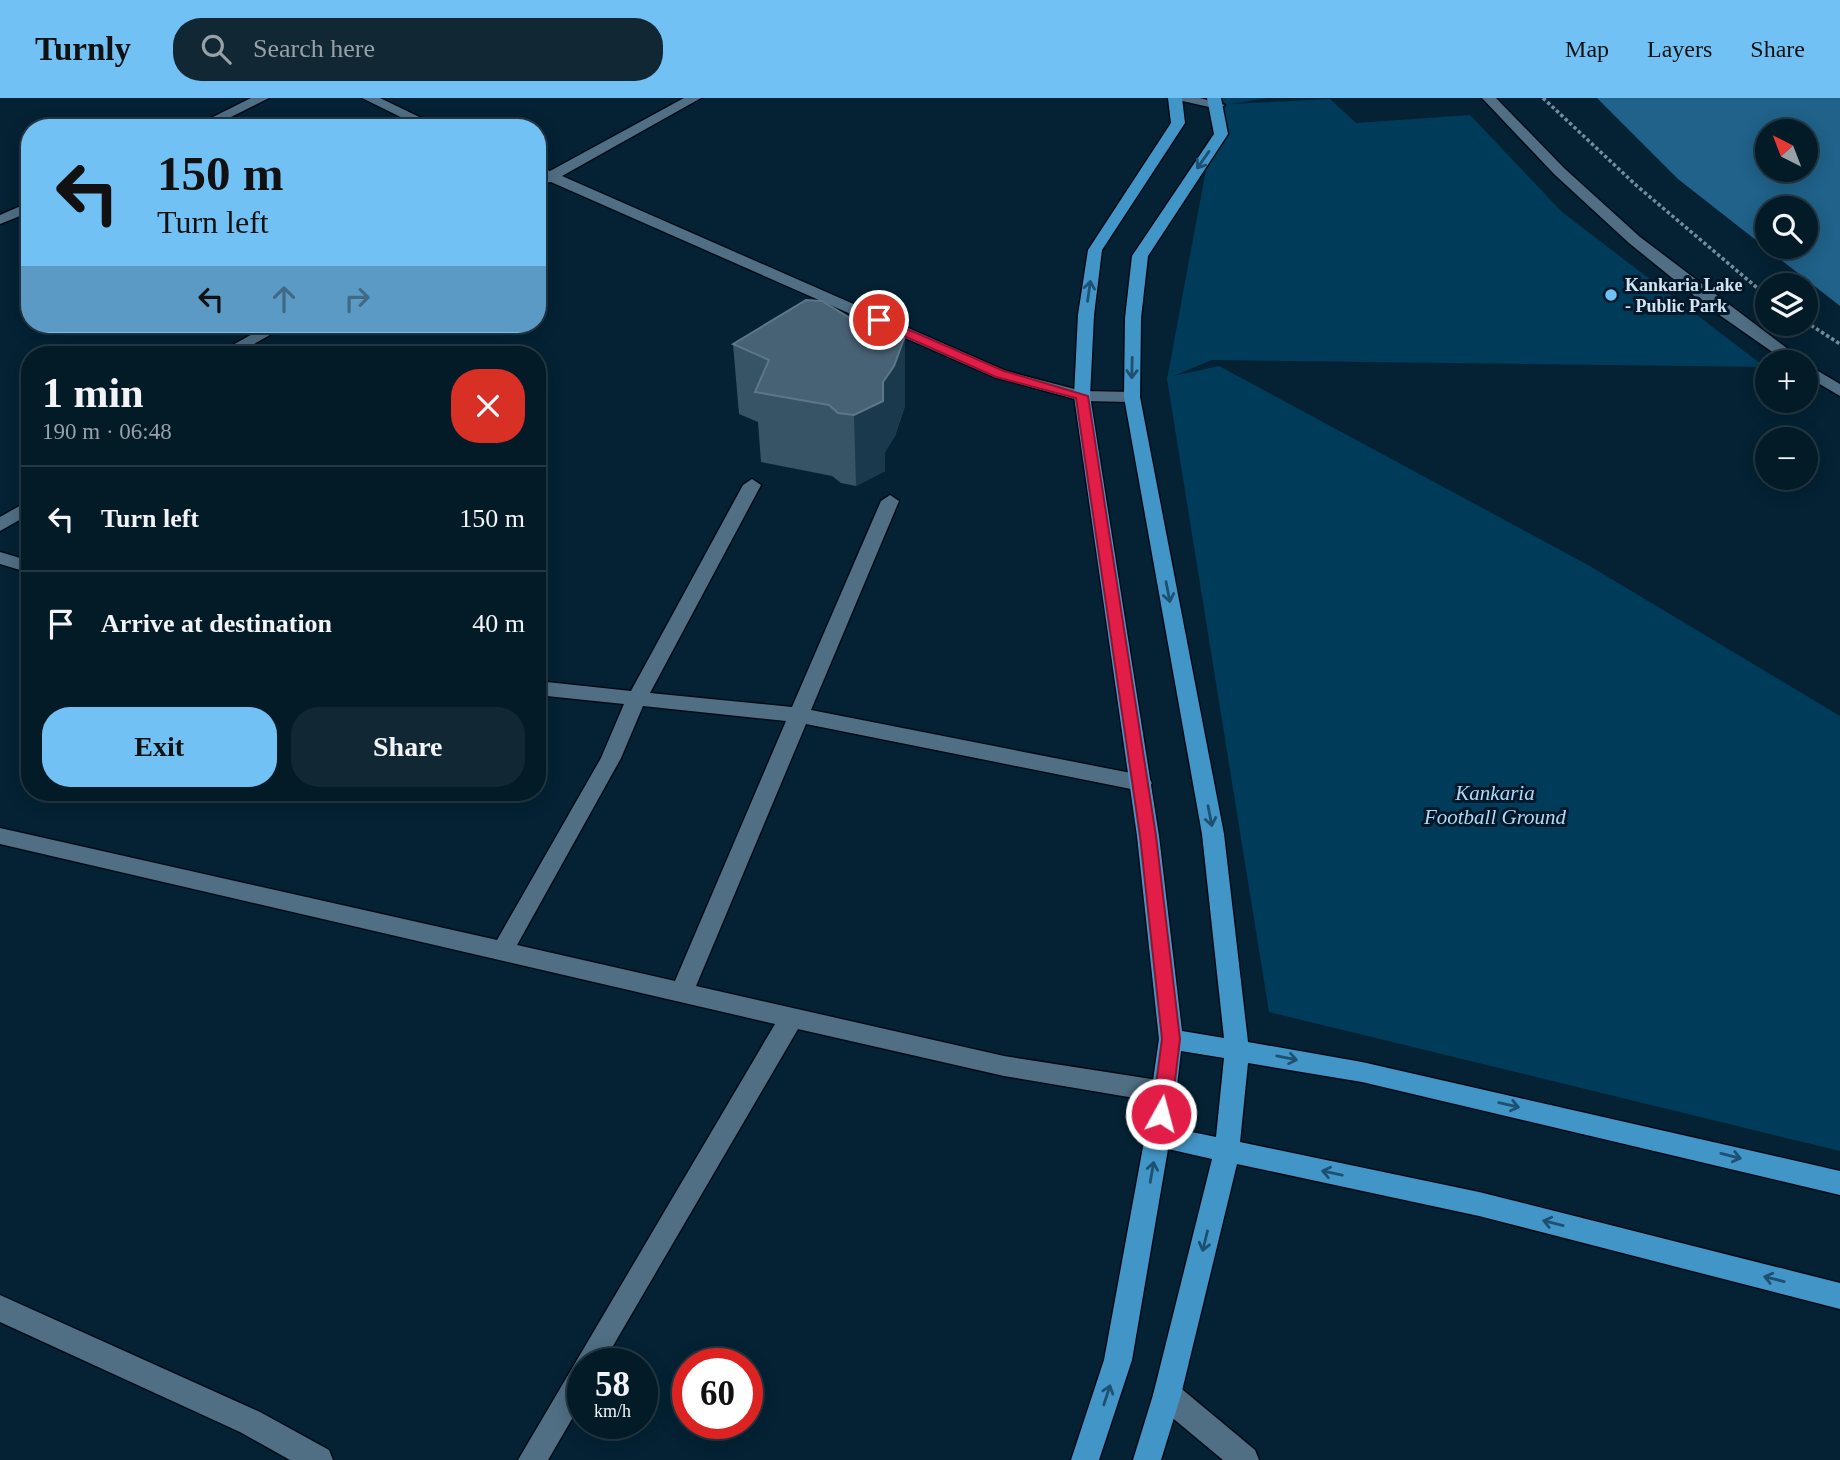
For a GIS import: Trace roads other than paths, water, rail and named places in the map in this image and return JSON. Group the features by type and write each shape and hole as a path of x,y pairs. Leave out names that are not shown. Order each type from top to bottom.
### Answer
{"main road":[{"path":"1086,1460 1118,1360 1158,1136 1171,1039 1141,783 1082,396 1086,315 1095,250 1178,123 1175,98"},
{"path":"1147,1460 1167,1395 1227,1151 1237,1048 1213,834 1132,397 1133,318 1140,257 1221,134 1216,102"},
{"path":"1171,1039 1237,1048 1362,1072 1840,1183"},
{"path":"1158,1136 1479,1204 1840,1296"}],"street":[{"path":"217,119 262,98"},
{"path":"546,174 694,98"},
{"path":"1175,98 1216,102"},
{"path":"1489,98 1548,162 1625,232 1733,319 1779,350"},
{"path":"376,99 417,119"},
{"path":"546,178 1000,374 1082,396 1132,397"},
{"path":"0,220 21,210"},
{"path":"240,346 264,333"},
{"path":"1818,377 1840,391"},
{"path":"503,950 611,758 636,700 752,485"},
{"path":"682,991 890,501"},
{"path":"0,526 21,512"},
{"path":"0,558 21,564"},
{"path":"546,689 799,715 1141,783"},
{"path":"0,836 1004,1066 1164,1092"},
{"path":"597,1348 792,1017"},
{"path":"0,1308 250,1422 319,1460"},
{"path":"1167,1395 1245,1460"},
{"path":"532,1460 567,1400"}],"place":[{"name":"Kankaria Lake - Public Park","path":"1611,295"}],"park label":[{"name":"Kankaria Football Ground","path":"1495,805"}]}
